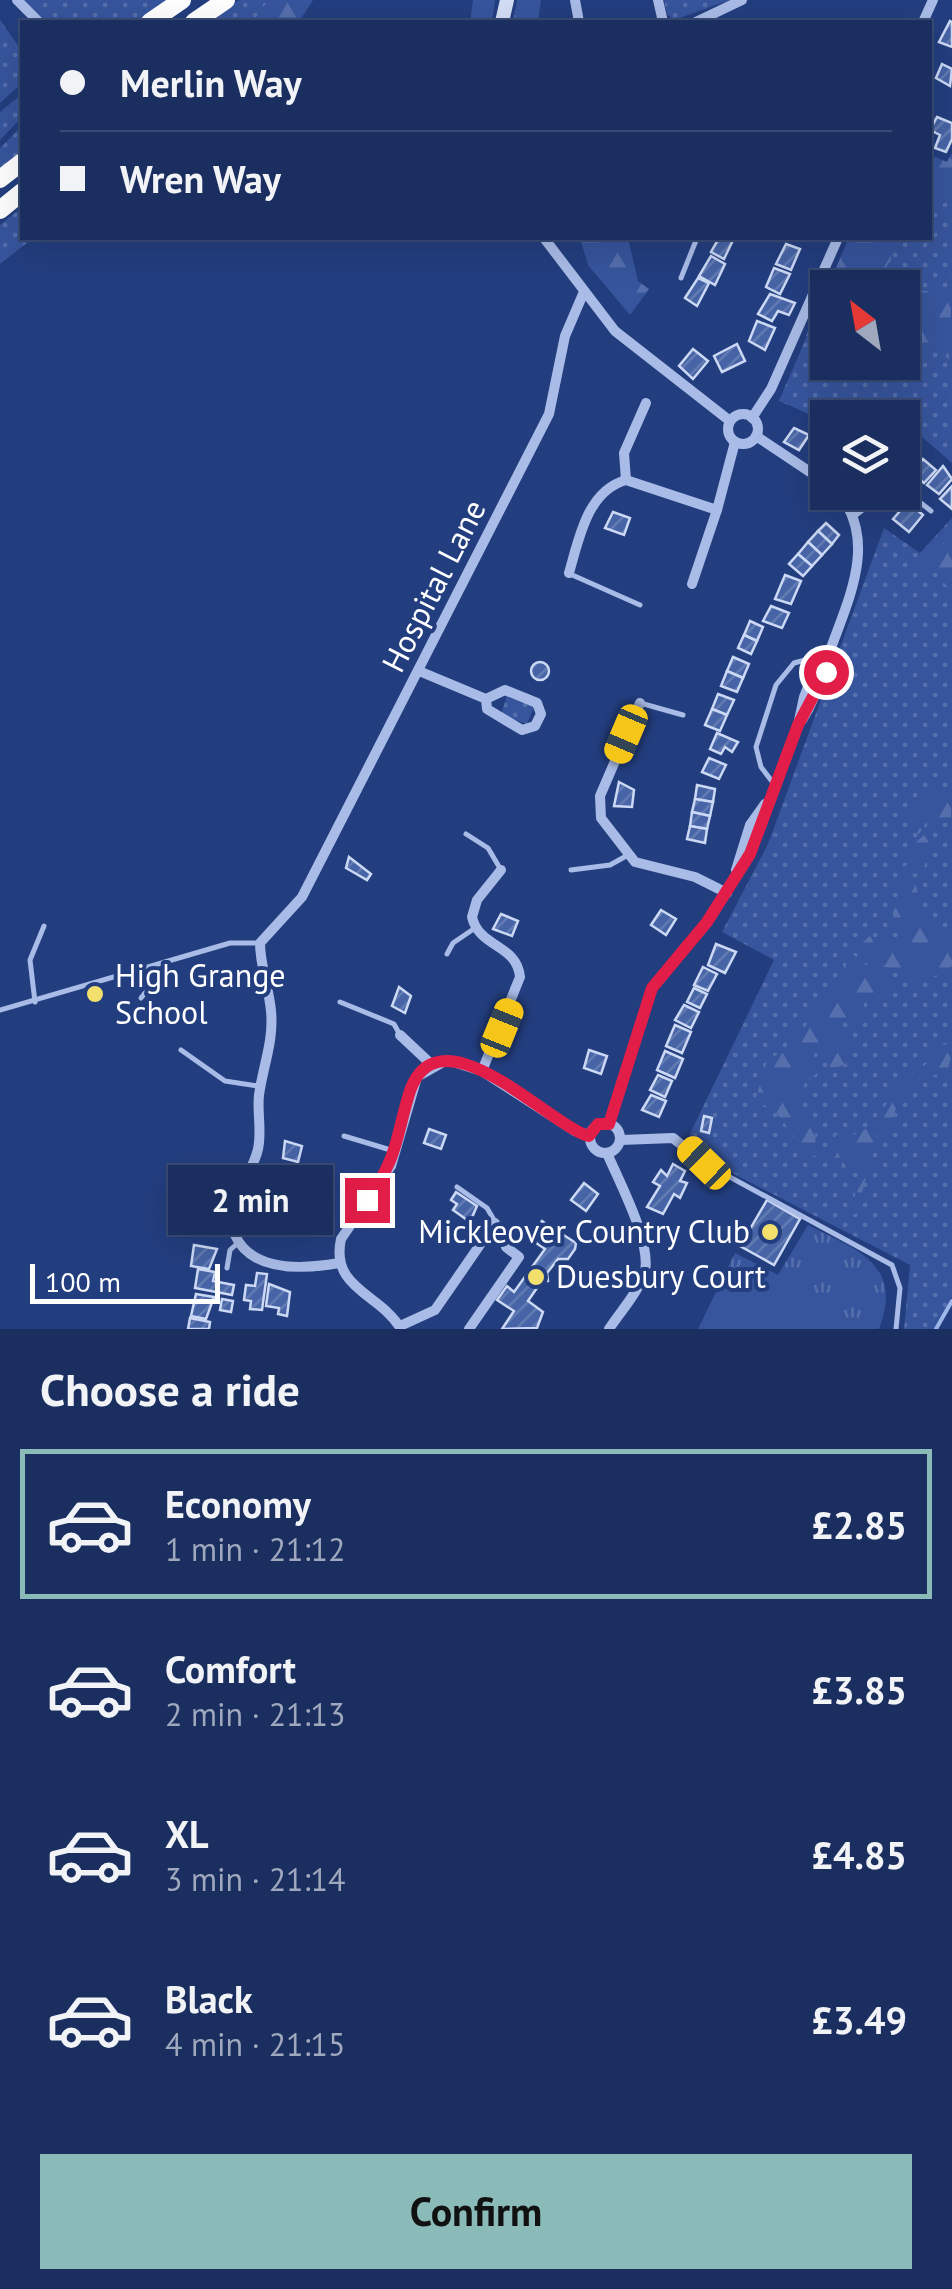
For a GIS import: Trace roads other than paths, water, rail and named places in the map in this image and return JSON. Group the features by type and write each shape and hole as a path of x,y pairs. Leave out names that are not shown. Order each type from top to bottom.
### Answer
{"highway":[{"path":"153,20 182,0"},
{"path":"197,20 226,0"},
{"path":"0,179 20,164"},
{"path":"0,210 20,194"}],"street":[{"path":"17,0 38,20"},
{"path":"700,20 742,0"},
{"path":"551,240 583,294 644,358 730,421"},
{"path":"810,472 756,436 752,418 772,389 837,240"},
{"name":"Hospital Lane","path":"260,943 302,897 550,414 565,336 583,294"},
{"path":"626,480 624,454 646,403"},
{"path":"736,442 728,430 730,421 743,414 752,418"},
{"path":"736,442 749,442 756,436"},
{"path":"692,584 736,442"},
{"path":"569,573 594,504 606,489 626,480 716,510"},
{"path":"609,1124 652,988 727,893 757,838 798,725 814,702 859,565 849,510"},
{"path":"852,515 859,510"},
{"path":"419,670 486,698 505,690 537,703 542,714 535,726 522,730 487,710 486,698"},
{"path":"640,703 598,804 602,818 635,862 696,877 727,893"},
{"path":"482,1071 520,977 511,954 489,943 476,928 474,908 501,870"},
{"path":"260,943 272,1022 261,1087 258,1149 232,1213 240,1242 249,1253 276,1264 339,1263"},
{"path":"400,1035 432,1066"},
{"path":"495,1223 434,1310 400,1327 348,1281 339,1263 341,1239 396,1152 417,1077 432,1066 447,1060 482,1071 589,1136"},
{"path":"589,1136 598,1124 609,1124"},
{"path":"609,1124 621,1140"},
{"path":"589,1136 593,1148 608,1154 642,1241 646,1263 643,1278 610,1329"},
{"path":"608,1154 621,1140 673,1138 704,1163"},
{"path":"469,1329 520,1257 506,1247"}],"lane":[{"path":"680,278 696,240"},
{"path":"920,501 932,510"},
{"path":"569,573 640,605"},
{"path":"774,784 761,768 756,747 776,684 794,663 829,654"},
{"path":"640,703 683,715"},
{"path":"466,834 488,848 501,870"},
{"path":"572,870 610,865 628,855"},
{"path":"35,1002 30,960 44,926"},
{"path":"447,954 453,944 476,928"},
{"path":"0,1010 230,943 260,943"},
{"path":"141,998 156,979 152,967"},
{"path":"340,1002 394,1024 400,1035"},
{"path":"181,1050 224,1081 261,1087"},
{"path":"344,1136 396,1152"},
{"path":"704,1163 884,1258 900,1288 896,1329"},
{"path":"457,1187 487,1208 495,1223"},
{"path":"488,1234 506,1247"},
{"path":"227,1268 230,1250 240,1242"}],"waterway":[{"path":"936,1329 952,1301"}],"place":[{"name":"High Grange School","path":"95,994"},
{"name":"Mickleover Country Club","path":"770,1232"},
{"name":"Duesbury Court","path":"536,1277"}]}
